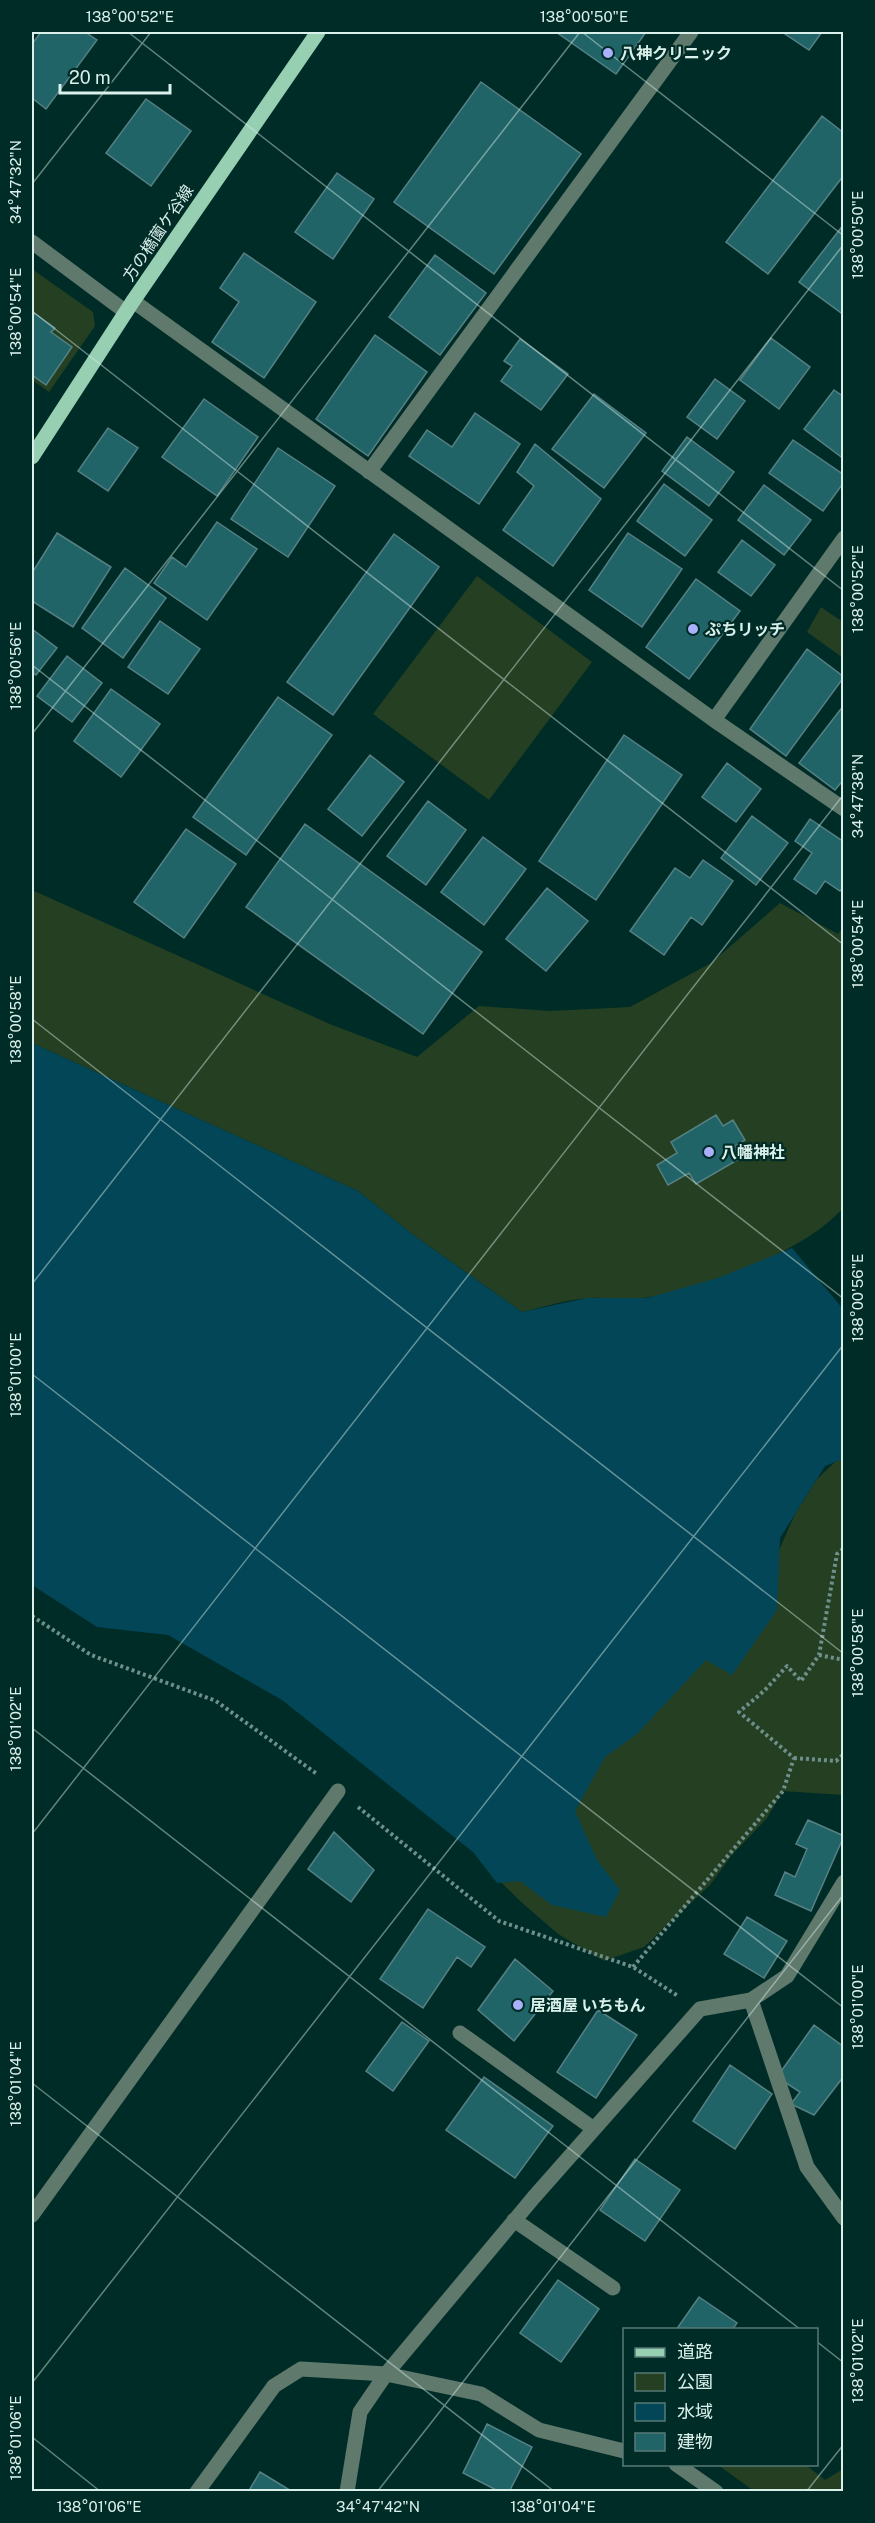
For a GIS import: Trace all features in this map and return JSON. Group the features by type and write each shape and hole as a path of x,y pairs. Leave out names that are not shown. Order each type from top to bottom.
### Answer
{"main road":[{"name":"方の橋薗ケ谷線","path":"32,457 130,307 318,32"}],"street":[{"path":"369,472 691,32"},
{"path":"32,242 369,472 843,810"},
{"path":"714,720 843,538"},
{"path":"32,2215 338,1791"},
{"path":"347,2492 360,2412 386,2374 514,2220 700,2009 750,2000 787,1976 841,1892"},
{"path":"750,2000 807,2167 843,2218"},
{"path":"460,2033 594,2129"},
{"path":"514,2220 613,2288"},
{"path":"197,2492 274,2386 301,2368 386,2374 481,2394 539,2430 623,2451"},
{"path":"679,2466 716,2492"}],"path":[{"path":"843,1548 837,1554 819,1655 801,1681 787,1666 739,1712 794,1758 836,1761 843,1754"},
{"path":"819,1655 843,1660"},
{"path":"700,2009 633,1967 783,1791 794,1758"}],"green space":[{"path":"32,269 93,312 95,326 49,392 32,380"},
{"path":"477,576 592,662 489,800 373,714"},
{"path":"821,607 843,622 843,658 807,632"},
{"path":"32,890 332,1025 417,1057 479,1006 550,1011 630,1007 711,963 780,903 838,934 843,927 843,1208 804,1239 780,1253 700,1284 643,1298 582,1299 522,1312 416,1237 358,1191 32,1043"},
{"path":"843,1458 843,1795 783,1791 767,1818 732,1855 710,1885 644,1947 604,1961 558,1934 520,1901 482,1863 764,1584 795,1514 817,1479 835,1462"},
{"path":"719,2466 807,2466 825,2480 843,2469 843,2491 754,2491"}],"water":[{"path":"32,1043 358,1191 416,1237 522,1312 587,1298 647,1298 718,1278 792,1248 843,1309 843,1459 825,1466 780,1538 777,1610 732,1675 706,1660 637,1734 605,1757 575,1811 597,1860 620,1890 606,1917 552,1905 520,1881 497,1883 473,1852 282,1700 168,1635 97,1627 32,1585"}],"building":[{"path":"41,32 85,32 97,40 46,109 32,98 32,44"},
{"name":"八神クリニック","path":"556,32 646,32 616,74"},
{"path":"782,32 822,32 809,50"},
{"path":"481,82 581,154 494,274 394,202"},
{"path":"146,99 191,131 151,186 106,153"},
{"path":"822,116 844,133 844,175 768,274 726,242"},
{"path":"337,173 374,199 333,259 295,232"},
{"path":"844,224 844,315 799,282"},
{"path":"244,253 316,302 264,378 212,342 239,302 220,288"},
{"path":"435,255 486,293 440,355 389,317"},
{"path":"34,313 55,328 51,332 72,347 46,385 32,375 32,317"},
{"path":"375,335 427,372 368,456 316,419"},
{"path":"771,338 810,367 779,409 740,380"},
{"path":"520,339 568,374 541,410 501,381 512,366 504,361"},
{"path":"715,379 745,401 717,439 687,417"},
{"path":"834,390 844,397 844,459 804,429"},
{"path":"594,394 646,433 604,488 552,449"},
{"path":"204,399 258,437 217,496 162,457"},
{"path":"475,413 520,444 479,504 409,456 427,430 452,447"},
{"path":"108,428 138,448 108,491 78,471"},
{"path":"687,437 734,472 709,506 662,471"},
{"path":"793,440 844,475 844,482 823,511 769,473"},
{"path":"535,444 601,499 553,566 503,530 534,486 517,472"},
{"path":"278,448 335,486 288,557 231,519"},
{"path":"664,484 712,520 685,556 637,521"},
{"path":"764,485 811,520 784,555 738,520"},
{"path":"217,522 257,549 207,620 154,583 172,557 186,567"},
{"path":"57,533 111,567 73,627 32,601 32,573"},
{"path":"628,533 682,569 642,627 589,590"},
{"path":"394,534 439,567 333,715 287,682"},
{"path":"742,540 775,565 751,596 718,572"},
{"path":"125,568 166,598 123,658 82,628"},
{"name":"ぷちリッチ","path":"696,579 740,611 689,679 646,647"},
{"path":"160,621 200,649 168,694 128,667"},
{"path":"32,629 57,648 36,675 32,672"},
{"path":"807,649 844,677 786,756 750,729"},
{"path":"67,656 102,683 72,722 37,696"},
{"path":"111,689 160,724 121,777 74,741"},
{"path":"278,697 332,735 246,855 193,817"},
{"path":"844,705 844,779 835,790 799,763"},
{"path":"624,735 682,775 596,900 539,861"},
{"path":"370,755 404,782 362,836 328,809"},
{"path":"727,763 761,789 736,822 702,797"},
{"path":"428,801 466,830 426,885 387,856"},
{"path":"752,816 788,843 756,885 721,858"},
{"path":"810,819 844,842 844,886 840,891 825,881 816,894 794,879 812,853 795,841"},
{"path":"305,824 482,952 423,1034 246,907"},
{"path":"186,829 236,864 184,938 134,902"},
{"path":"483,837 526,869 484,925 441,892"},
{"path":"703,860 733,881 702,925 691,917 664,955 630,931 675,868 690,878"},
{"path":"547,888 588,921 546,971 506,939"},
{"path":"716,1115 723,1126 733,1120 745,1140 735,1146 741,1158 696,1184 689,1173 668,1185 657,1165 677,1153 671,1142"},
{"path":"808,1820 844,1836 811,1911 775,1895 785,1872 795,1877 807,1849 796,1844"},
{"path":"334,1832 374,1870 351,1902 308,1869"},
{"path":"428,1909 485,1947 471,1967 457,1957 423,2008 380,1979"},
{"path":"747,1917 787,1941 764,1978 724,1954"},
{"path":"515,1959 553,1991 514,2041 478,2010"},
{"path":"598,2010 637,2035 596,2098 557,2072"},
{"path":"402,2022 429,2041 393,2091 366,2071"},
{"path":"814,2025 844,2047 844,2076 814,2115 791,2104 800,2092 777,2077"},
{"path":"730,2065 772,2094 735,2149 693,2121"},
{"path":"484,2077 553,2126 515,2178 446,2130"},
{"path":"635,2159 680,2190 645,2241 600,2210"},
{"path":"558,2280 599,2309 561,2362 520,2333"},
{"path":"699,2297 737,2323 733,2328 677,2328"},
{"path":"487,2424 532,2447 509,2492 500,2492 463,2473"},
{"path":"260,2472 293,2492 248,2492"}],"place":[{"name":"八神クリニック","path":"608,53"},
{"name":"ぷちリッチ","path":"693,629"},
{"name":"八幡神社","path":"709,1152"},
{"name":"居酒屋 いちもん","path":"518,2005"}]}
